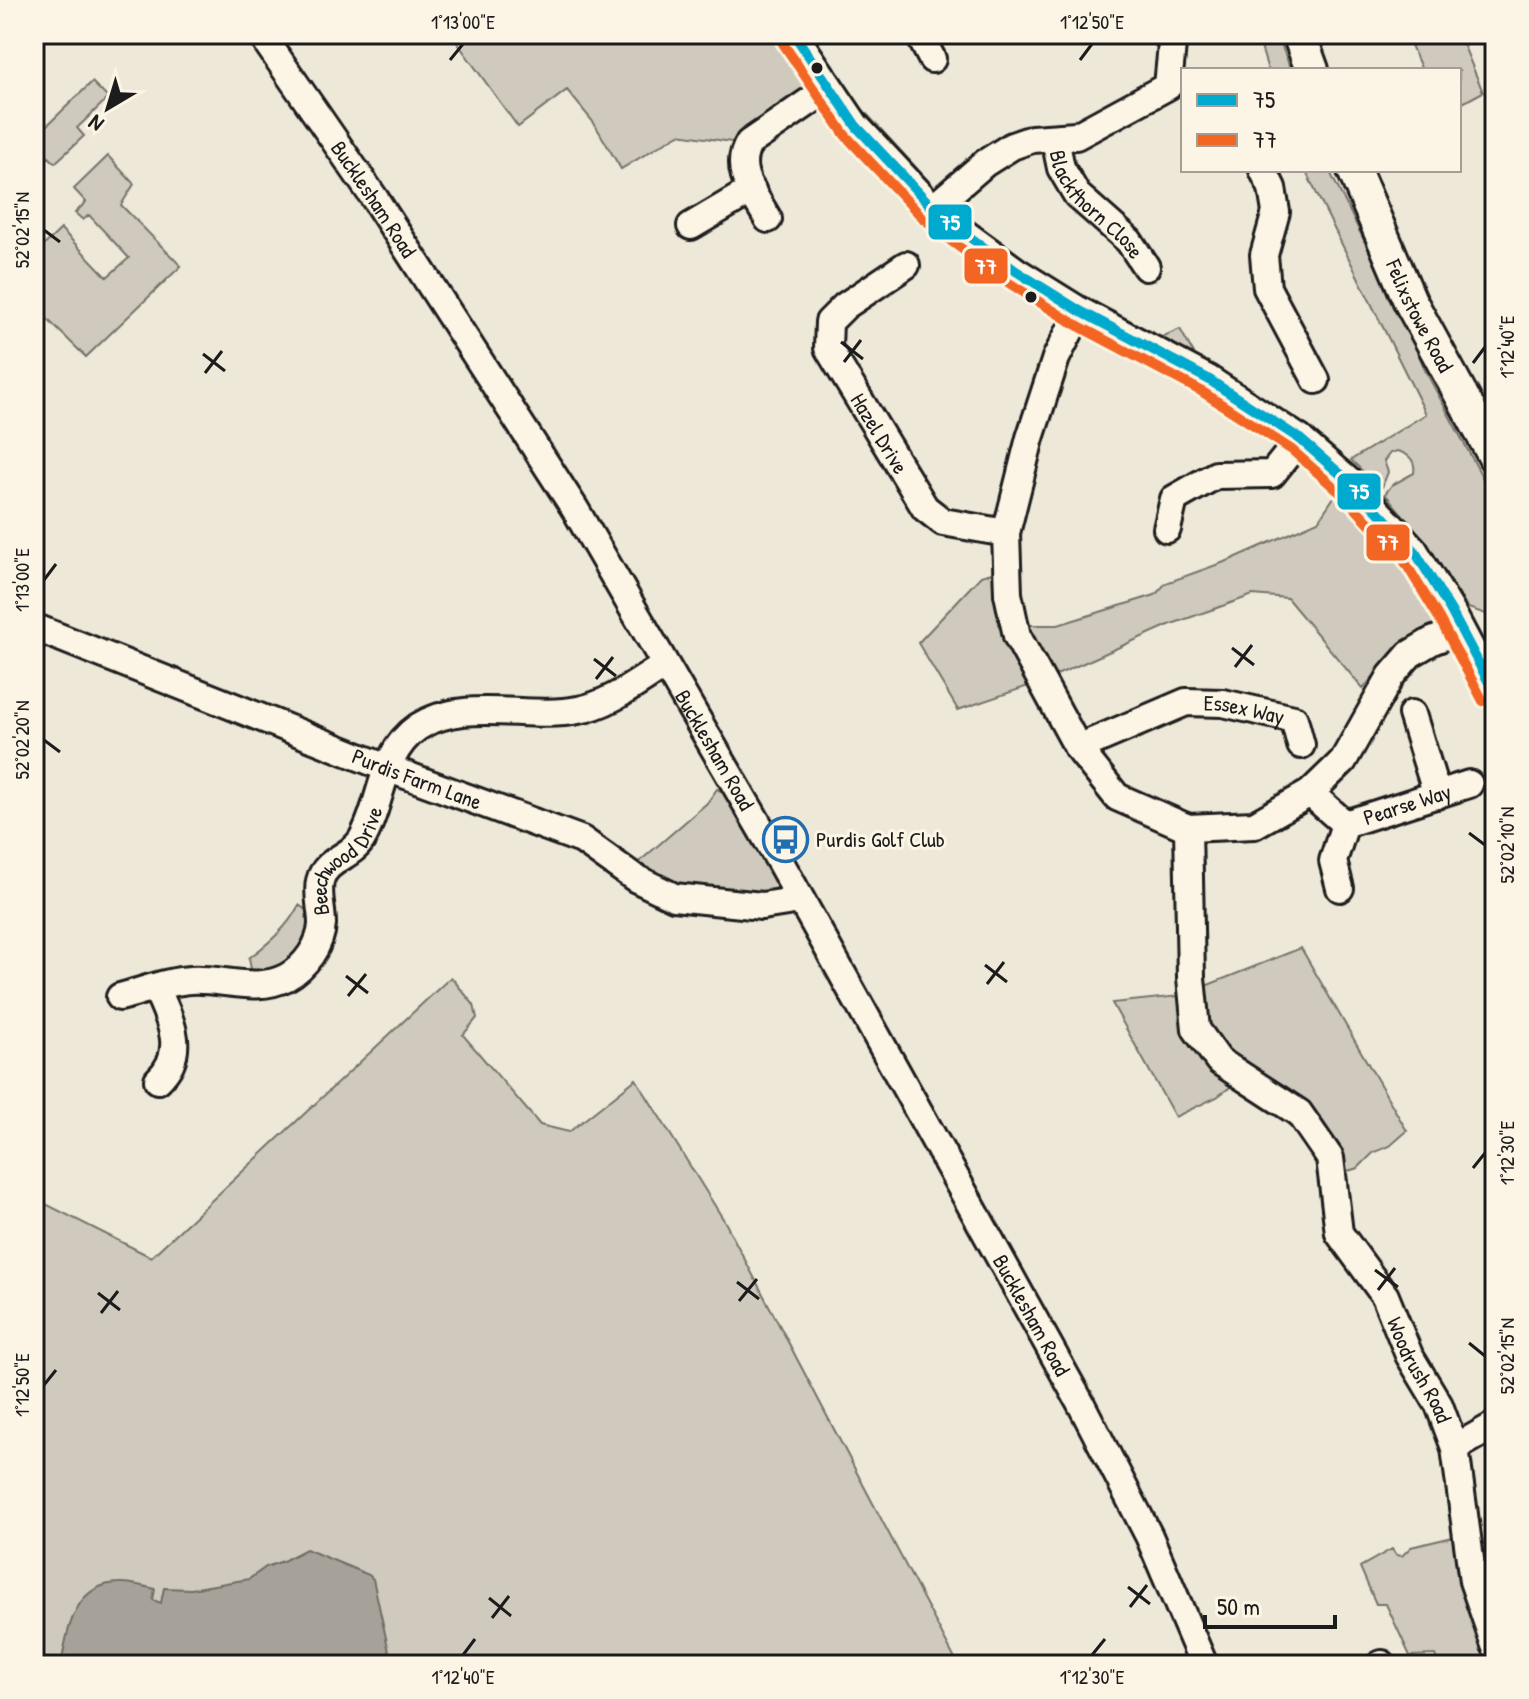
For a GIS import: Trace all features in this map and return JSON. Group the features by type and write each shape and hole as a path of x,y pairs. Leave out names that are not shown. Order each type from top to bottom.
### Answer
{"main road":[{"path":"1299,34 1311,68"},
{"name":"Felixstowe Road","path":"1355,172 1410,301 1495,457"}],"street":[{"name":"Bucklesham Road","path":"261,34 375,199 567,496 779,860 1080,1402 1149,1536 1204,1665"},
{"path":"794,34 856,126 933,208 1016,271 1080,311 1208,379 1300,439 1353,485 1414,550 1495,694"},
{"path":"919,34 932,59"},
{"path":"933,208 985,163 1012,146 1032,139 1076,136 1140,103 1176,90 1172,45 1166,34"},
{"path":"768,219 742,167 743,153 749,143 829,88"},
{"name":"Blackthorn Close","path":"1055,139 1061,168 1077,195 1129,241 1146,267"},
{"path":"1264,172 1272,188 1276,212 1264,255 1267,288 1316,380"},
{"path":"691,226 752,190"},
{"name":"Hazel Drive","path":"906,265 845,306 829,322 828,348 925,508 943,522 1006,533"},
{"path":"1080,311 1056,358 1030,438 1006,533 1008,594 1017,636 1078,748 1117,797 1188,828 1254,825 1310,793 1343,761 1391,676 1410,654 1460,630"},
{"path":"1167,529 1174,499 1216,475 1272,474 1300,439"},
{"name":"Purdis Farm Lane","path":"34,627 387,768 582,840 635,878 674,897 762,906 800,900"},
{"name":"Beechwood Drive","path":"120,997 186,980 211,979 261,985 277,982 299,968 319,941 322,926 320,881 326,868 361,841 395,750 409,734 433,718 453,713 547,714 582,710 608,699 664,666"},
{"name":"Essex Way","path":"1078,748 1186,702 1223,703 1294,719 1301,745"},
{"path":"1412,714 1437,795"},
{"name":"Pearse Way","path":"1310,793 1345,824 1469,784"},
{"path":"1340,888 1333,861 1345,824"},
{"name":"Woodrush Road","path":"1188,828 1191,978 1196,1029 1219,1061 1299,1113 1330,1158 1339,1233 1385,1296 1409,1355 1439,1405 1455,1448 1495,1645"},
{"path":"156,988 175,1043 171,1066 158,1080"},
{"path":"1455,1448 1495,1425"}],"shaded area":[{"path":"451,34 776,34 809,87 738,143 679,134 621,169 594,123 567,90 518,127"},
{"path":"1257,34 1277,34 1290,68 1267,68"},
{"path":"1406,34 1459,34 1483,92 1461,104 1461,68 1421,68"},
{"path":"92,82 108,98 77,128 84,136 55,163 49,157 34,171 34,138"},
{"path":"853,99 935,188 930,188 882,144"},
{"path":"108,156 134,184 121,205 181,266 86,357 34,306 34,255 61,229 107,277 129,258 89,215 83,220 75,213 86,202 74,189"},
{"path":"1306,172 1330,172 1407,326 1425,370 1495,501 1495,617 1468,608 1421,536 1385,494 1392,485 1414,473 1411,458 1397,451 1390,453 1384,461 1388,472 1382,487 1351,460 1426,414"},
{"path":"1180,329 1195,355 1159,338"},
{"path":"1346,479 1451,611 1424,633 1398,647 1363,689 1287,598 1253,595 1169,625 1043,681 958,710 918,643 981,576 1007,569 1015,625 1058,625 1155,595 1166,583 1230,560 1318,521"},
{"path":"717,789 725,793 778,884 777,892 772,897 669,888 632,868 707,803"},
{"path":"299,905 314,916 317,923 287,968 252,975 249,958 277,934"},
{"path":"1301,948 1407,1131 1390,1146 1373,1153 1358,1168 1344,1172 1300,1097 1230,1054 1214,1035 1205,1007 1203,987"},
{"path":"451,977 474,1005 477,1018 463,1035 540,1125 569,1132 636,1079 725,1222 958,1665 34,1665 34,1198 151,1257"},
{"path":"1179,996 1184,1025 1193,1048 1209,1068 1233,1085 1217,1097 1175,1117 1112,1003"},
{"path":"1453,1537 1463,1586 1491,1665 1439,1665 1435,1655 1410,1656 1386,1604 1376,1604 1360,1567 1392,1549 1396,1555 1402,1556 1411,1547"},
{"path":"306,1549 373,1579 392,1665 61,1665 71,1622 84,1598 94,1590 107,1584 135,1584 155,1589 153,1600 161,1603 164,1588 191,1589 249,1579 266,1567"}],"transit line":[{"name":"75","path":"794,34 856,126 933,208 960,230 1016,271 1080,311 1208,379 1300,439 1353,485 1414,550 1495,694"},
{"name":"77","path":"782,42 845,135 923,218 951,241 1009,283 1073,323 1201,391 1292,450 1343,495 1403,559 1439,618 1483,701"}],"place":[{"name":"Purdis Golf Club","path":"785,839"}]}
